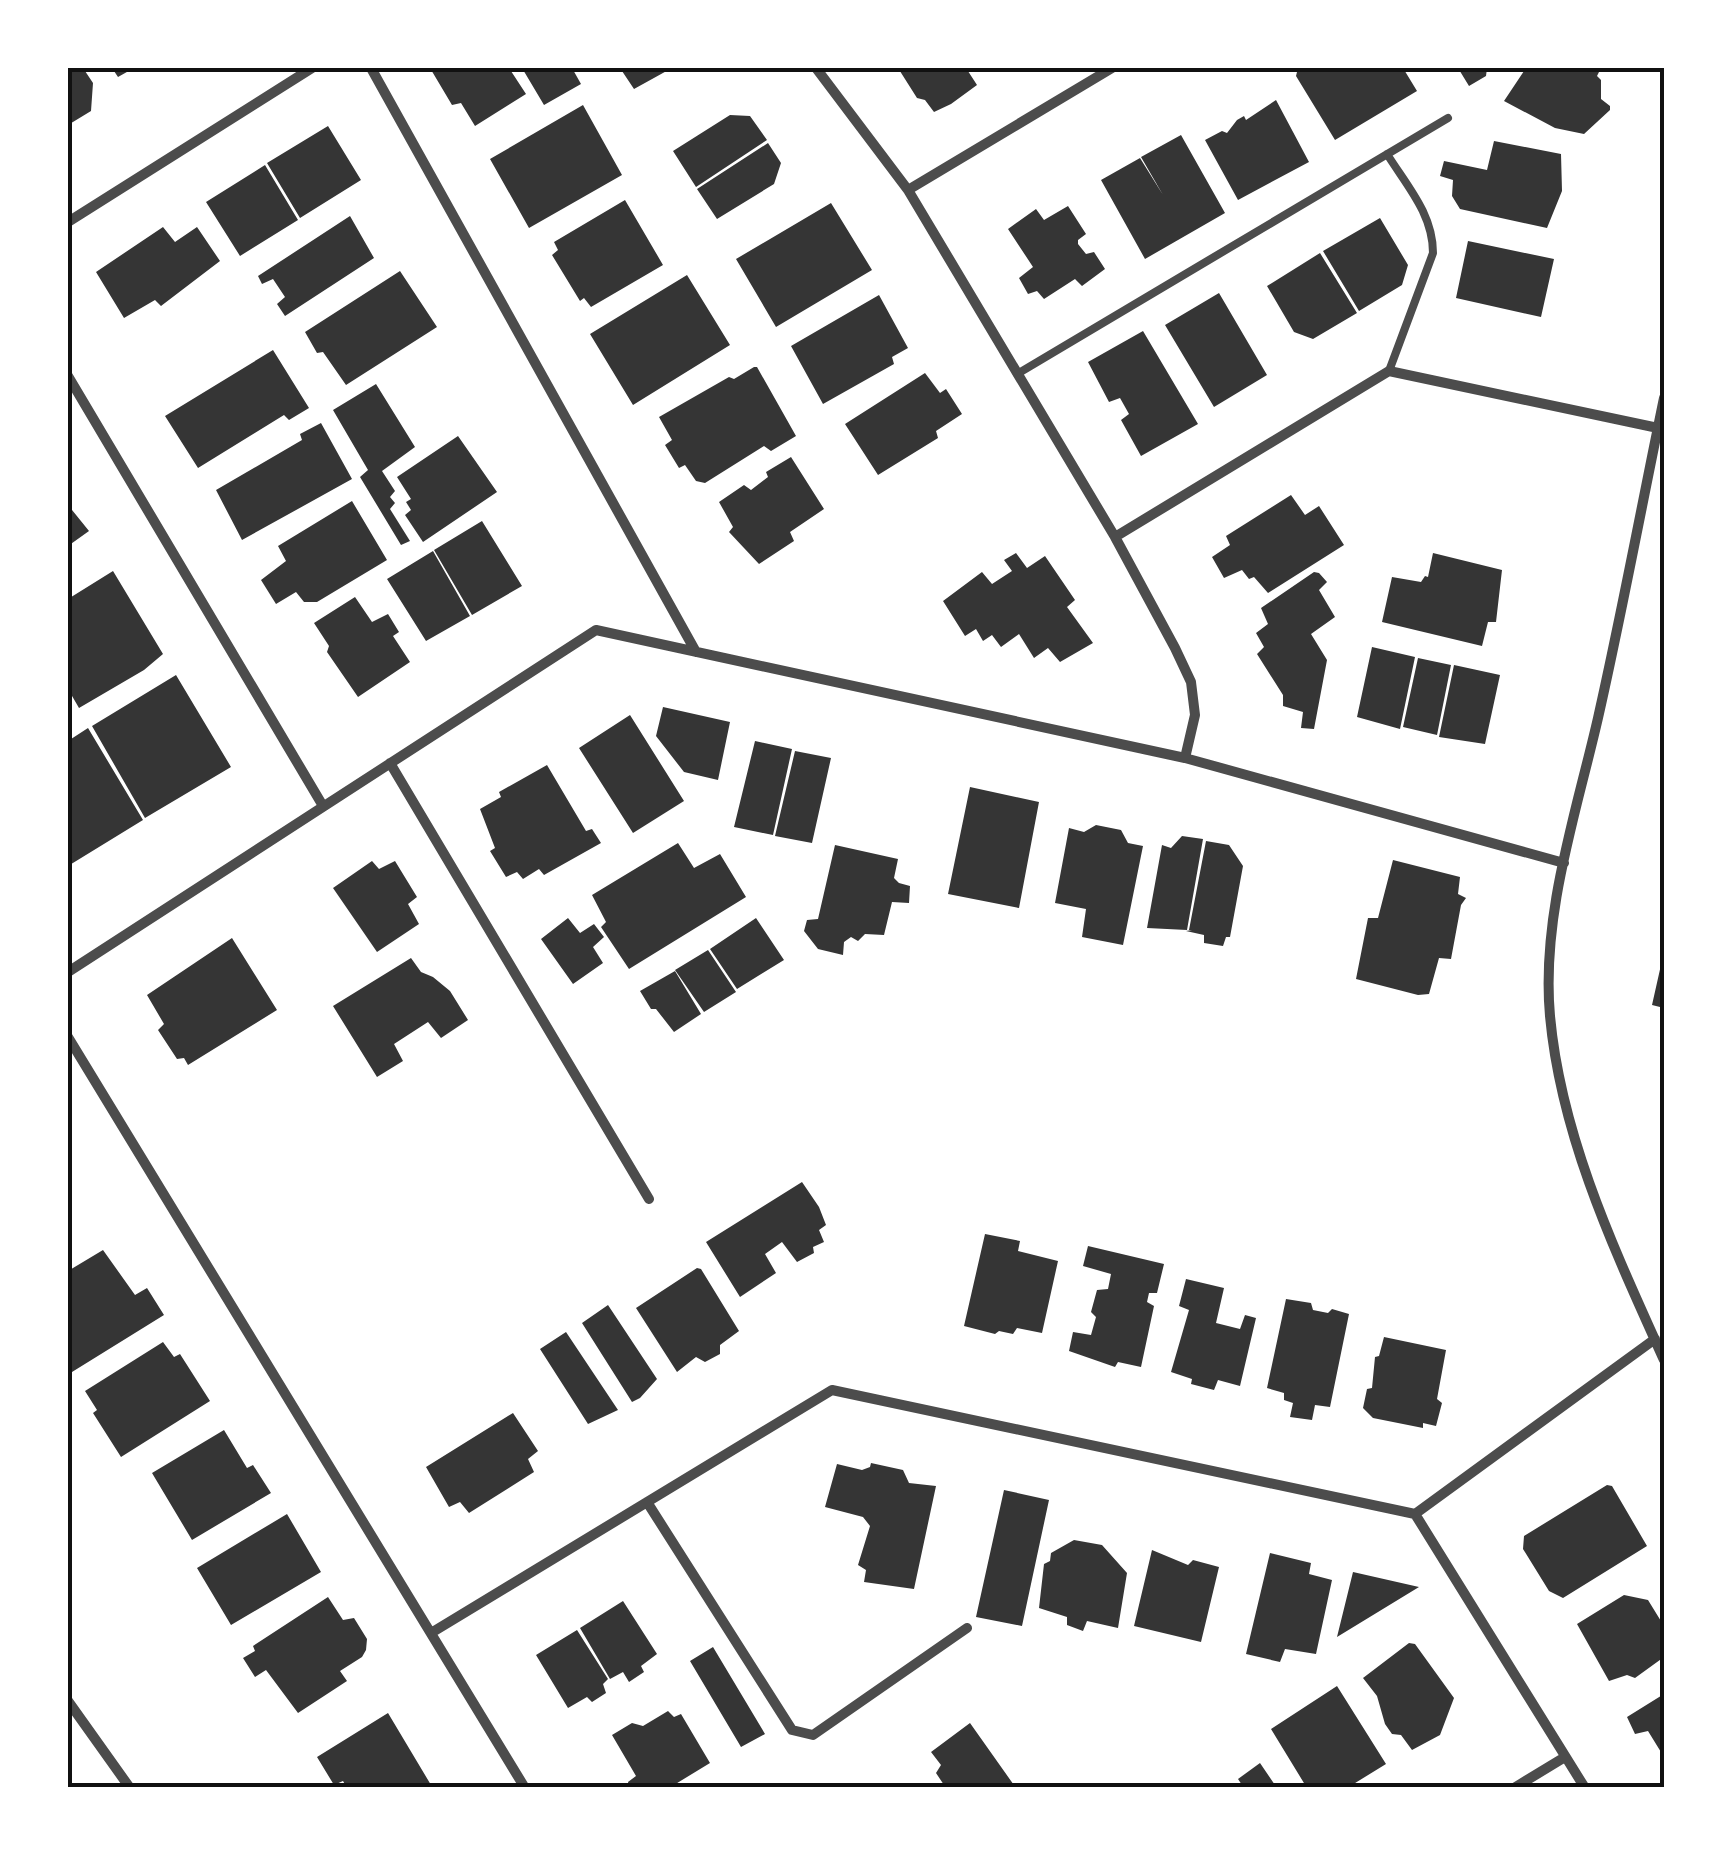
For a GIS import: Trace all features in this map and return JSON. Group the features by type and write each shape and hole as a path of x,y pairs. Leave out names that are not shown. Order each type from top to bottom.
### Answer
{"street":[{"path":"68,222 312,68"},
{"path":"372,68 696,652"},
{"path":"816,68 908,190 1115,537 1191,682 1195,715 1186,758"},
{"path":"908,190 1112,68"},
{"path":"1115,537 1390,372 1658,428"},
{"path":"68,376 324,806"},
{"path":"1664,398 1564,863 1551,938 1550,976 1550,1014 1560,1089 1618,1258 1664,1360"},
{"path":"68,972 596,630 1186,758 1564,863"},
{"path":"390,764 649,1199"},
{"path":"68,1038 525,1787"},
{"path":"1414,1514 1655,1338"},
{"path":"431,1633 832,1390 1414,1514 1585,1788"},
{"path":"648,1502 792,1730 813,1735 966,1628"},
{"path":"68,1702 130,1788"},
{"path":"1514,1788 1565,1756"}],"lane":[{"path":"1017,374 1448,118"},
{"path":"1386,154 1424,211 1433,234 1433,253 1390,372"}],"building":[{"path":"68,68 83,68 93,83 91,111 68,125"},
{"path":"112,68 134,68 118,77"},
{"path":"430,68 509,68 526,94 475,126 461,103 452,105"},
{"path":"522,68 572,68 581,84 544,105"},
{"path":"620,68 672,68 634,89"},
{"path":"898,68 966,68 977,85 934,112 925,100 917,98"},
{"path":"1298,68 1403,68 1417,91 1335,140 1296,76"},
{"path":"1458,68 1487,68 1486,76 1469,86"},
{"path":"1526,68 1601,68 1597,76 1601,80 1601,99 1610,110 1584,134 1555,128 1504,101"},
{"path":"1276,100 1309,162 1238,200 1205,140 1222,131 1227,133 1237,120 1244,116 1246,120"},
{"path":"583,105 622,175 529,228 490,159"},
{"path":"730,115 750,116 767,140 696,187 673,151"},
{"path":"328,126 361,180 300,218 267,163"},
{"path":"1181,135 1225,213 1145,259 1101,180 1140,158 1163,195 1141,157"},
{"path":"1494,141 1561,154 1562,191 1547,228 1460,209 1452,196 1453,180 1440,176 1444,161 1487,170"},
{"path":"768,143 781,163 774,184 717,219 697,189"},
{"path":"265,165 298,220 240,256 206,202"},
{"path":"625,200 663,265 591,307 584,298 580,301 552,255 558,250 554,242"},
{"path":"831,203 872,270 776,327 736,259"},
{"path":"1068,206 1086,234 1078,244 1086,254 1094,252 1105,269 1082,286 1075,279 1044,299 1037,291 1028,294 1019,278 1033,267 1008,229 1036,209 1044,220"},
{"path":"350,216 374,258 285,316 277,304 285,297 273,279 262,284 258,276"},
{"path":"1380,218 1408,265 1402,285 1359,311 1323,251"},
{"path":"163,227 175,242 197,227 220,261 161,306 155,300 124,318 96,272"},
{"path":"1468,241 1554,259 1541,317 1456,298"},
{"path":"1320,253 1357,313 1313,339 1294,332 1267,286"},
{"path":"400,271 437,327 346,385 323,352 317,353 305,332"},
{"path":"687,275 730,345 633,405 590,334"},
{"path":"1219,293 1267,375 1214,407 1165,325"},
{"path":"879,295 908,348 892,357 894,364 823,404 791,346"},
{"path":"1143,331 1198,424 1141,456 1121,420 1129,414 1120,398 1109,402 1088,362"},
{"path":"273,350 309,408 289,420 284,415 198,468 165,416"},
{"path":"754,367 796,436 771,451 764,446 705,483 696,481 685,465 679,468 665,445 672,440 659,417"},
{"path":"925,373 940,393 946,389 962,414 936,431 938,438 878,475 845,424"},
{"path":"376,384 415,447 382,471 395,491 390,497 395,503 390,509 410,541 401,545 360,477 368,470 333,410"},
{"path":"321,423 352,479 242,540 216,490 302,440 300,434"},
{"path":"458,436 497,492 423,542 405,515 411,510 406,502 411,499 397,477"},
{"path":"791,457 824,509 790,532 794,541 759,564 729,532 733,527 719,502 744,485 751,490 768,477 766,472"},
{"path":"1291,495 1305,515 1319,506 1344,545 1268,593 1242,570 1224,578 1212,557 1230,545 1226,536"},
{"path":"352,501 387,560 317,602 304,602 296,592 276,604 261,580 286,561 278,546"},
{"path":"68,505 89,531 68,546"},
{"path":"482,521 522,586 472,615 434,550"},
{"path":"433,551 470,616 426,641 387,579"},
{"path":"1016,553 1027,568 1045,556 1075,600 1067,607 1093,643 1060,662 1048,648 1034,658 1019,634 1001,647 992,635 983,641 976,629 965,636 943,601 982,572 992,584 1012,571 1004,560"},
{"path":"1433,553 1502,570 1496,622 1488,622 1482,646 1382,622 1392,577 1421,582 1428,577"},
{"path":"113,571 163,654 144,670 79,708 68,689 68,599"},
{"path":"1314,572 1327,582 1319,590 1335,617 1311,634 1327,660 1314,729 1301,728 1303,712 1283,706 1283,695 1257,654 1264,647 1256,633 1268,624 1261,608"},
{"path":"355,597 372,622 388,614 399,632 393,636 410,662 358,697 327,652 329,646 314,623"},
{"path":"1372,647 1415,657 1400,729 1357,717"},
{"path":"1418,658 1451,665 1437,735 1403,727"},
{"path":"1454,665 1500,675 1485,744 1439,737"},
{"path":"176,675 231,767 145,818 92,726"},
{"path":"663,707 730,722 718,780 684,772 656,736"},
{"path":"630,715 684,801 633,833 579,748"},
{"path":"88,728 143,820 68,866 68,741"},
{"path":"755,741 792,749 773,835 734,827"},
{"path":"795,751 831,758 812,843 775,836"},
{"path":"547,765 586,831 592,829 601,843 544,875 539,869 523,879 517,872 506,877 490,851 495,848 480,809 501,797 499,792"},
{"path":"970,787 1039,802 1019,908 948,894"},
{"path":"1096,825 1121,830 1128,843 1143,846 1123,945 1082,937 1086,909 1055,903 1069,828 1084,832"},
{"path":"1182,836 1203,839 1187,930 1147,928 1162,845 1171,848"},
{"path":"1206,841 1229,845 1243,866 1230,937 1226,937 1223,946 1204,943 1204,935 1186,931 1192,930"},
{"path":"678,843 694,868 720,854 746,897 629,969 601,927 606,922 592,895"},
{"path":"835,845 898,859 894,878 910,886 909,903 892,902 884,935 865,934 858,941 851,937 844,942 843,955 818,949 804,931 807,920 818,919"},
{"path":"1393,860 1460,877 1458,894 1466,898 1461,905 1451,959 1439,958 1429,994 1418,995 1356,979 1368,918 1378,918"},
{"path":"372,861 379,869 395,861 417,897 408,904 419,924 377,952 333,888"},
{"path":"568,918 580,933 594,924 604,937 593,947 603,963 573,984 541,939"},
{"path":"756,918 784,960 737,989 710,949"},
{"path":"232,938 277,1010 188,1065 184,1058 177,1059 158,1030 164,1024 147,995"},
{"path":"708,950 736,992 704,1012 675,970"},
{"path":"1664,956 1664,1008 1652,1005"},
{"path":"411,958 421,972 450,991 468,1020 441,1038 428,1022 394,1044 403,1061 377,1077 333,1006"},
{"path":"675,971 701,1014 674,1032 656,1009 651,1009 640,991"},
{"path":"802,1182 826,1225 819,1230 824,1242 797,1262 782,1242 765,1254 776,1273 740,1297 706,1242"},
{"path":"985,1234 1020,1241 1018,1251 1058,1261 1042,1333 1017,1328 1013,1334 995,1334 964,1326"},
{"path":"1088,1246 1164,1264 1157,1293 1149,1293 1147,1302 1154,1306 1141,1367 1118,1362 1115,1367 1069,1351 1073,1332 1091,1335 1096,1317 1091,1312 1097,1290 1108,1289 1111,1274 1083,1266"},
{"path":"103,1250 135,1295 147,1288 164,1315 72,1372 68,1369 68,1271"},
{"path":"697,1268 739,1331 720,1345 720,1354 705,1362 696,1357 677,1372 636,1308"},
{"path":"1186,1279 1224,1288 1216,1323 1240,1329 1245,1315 1256,1318 1240,1386 1218,1380 1214,1390 1191,1384 1192,1379 1171,1372 1189,1310 1179,1306"},
{"path":"1286,1299 1311,1303 1313,1310 1328,1313 1332,1309 1349,1314 1330,1407 1315,1405 1312,1420 1290,1417 1293,1403 1284,1400 1284,1393 1267,1388"},
{"path":"608,1305 657,1379 632,1402 582,1323"},
{"path":"566,1332 618,1410 588,1424 540,1349"},
{"path":"1384,1337 1446,1350 1436,1426 1423,1423 1423,1428 1373,1418 1363,1408"},
{"path":"163,1342 174,1357 180,1354 210,1401 121,1457 93,1413 97,1410 85,1391"},
{"path":"513,1413 538,1451 528,1459 534,1472 469,1513 460,1502 449,1507 426,1467"},
{"path":"224,1430 247,1468 253,1465 271,1493 192,1540 152,1473"},
{"path":"871,1463 903,1470 909,1483 936,1486 914,1589 864,1582 866,1570 858,1565 870,1526 863,1517 825,1507 837,1464 862,1470"},
{"path":"1607,1485 1612,1486 1647,1546 1563,1598 1549,1591 1523,1549 1524,1536"},
{"path":"1004,1490 1049,1500 1022,1626 976,1617"},
{"path":"287,1514 321,1572 231,1625 197,1568"},
{"path":"1074,1540 1102,1545 1127,1573 1118,1628 1087,1621 1083,1631 1067,1625 1067,1617 1039,1608 1044,1564 1050,1561 1051,1553"},
{"path":"1152,1550 1188,1565 1193,1560 1219,1567 1201,1642 1134,1626"},
{"path":"1270,1553 1311,1563 1309,1574 1332,1580 1316,1654 1285,1649 1280,1662 1246,1654"},
{"path":"1353,1572 1419,1587 1337,1637"},
{"path":"1624,1595 1648,1600 1664,1626 1664,1657 1635,1678 1627,1675 1609,1681 1577,1624"},
{"path":"328,1597 343,1620 354,1618 367,1639 366,1650 340,1671 347,1681 298,1713 266,1670 255,1677 243,1658 255,1651 253,1646"},
{"path":"623,1601 657,1654 641,1666 644,1672 629,1682 623,1672 610,1679 580,1628"},
{"path":"577,1630 608,1679 603,1684 606,1693 592,1702 587,1697 568,1708 536,1655"},
{"path":"1409,1643 1415,1644 1454,1698 1440,1735 1412,1750 1401,1735 1392,1734 1385,1724 1377,1696 1363,1678"},
{"path":"713,1647 765,1734 741,1747 690,1661"},
{"path":"1337,1686 1386,1764 1347,1788 1307,1788 1271,1729"},
{"path":"1664,1694 1664,1757 1648,1731 1635,1734 1627,1717"},
{"path":"668,1711 674,1717 681,1714 710,1763 669,1788 629,1788 628,1782 636,1776 612,1735 632,1723 643,1726"},
{"path":"388,1713 431,1785 347,1788 343,1781 334,1785 317,1757"},
{"path":"970,1723 1016,1788 946,1788 936,1773 941,1765 931,1752"},
{"path":"1260,1763 1277,1788 1244,1788 1238,1779"}]}
